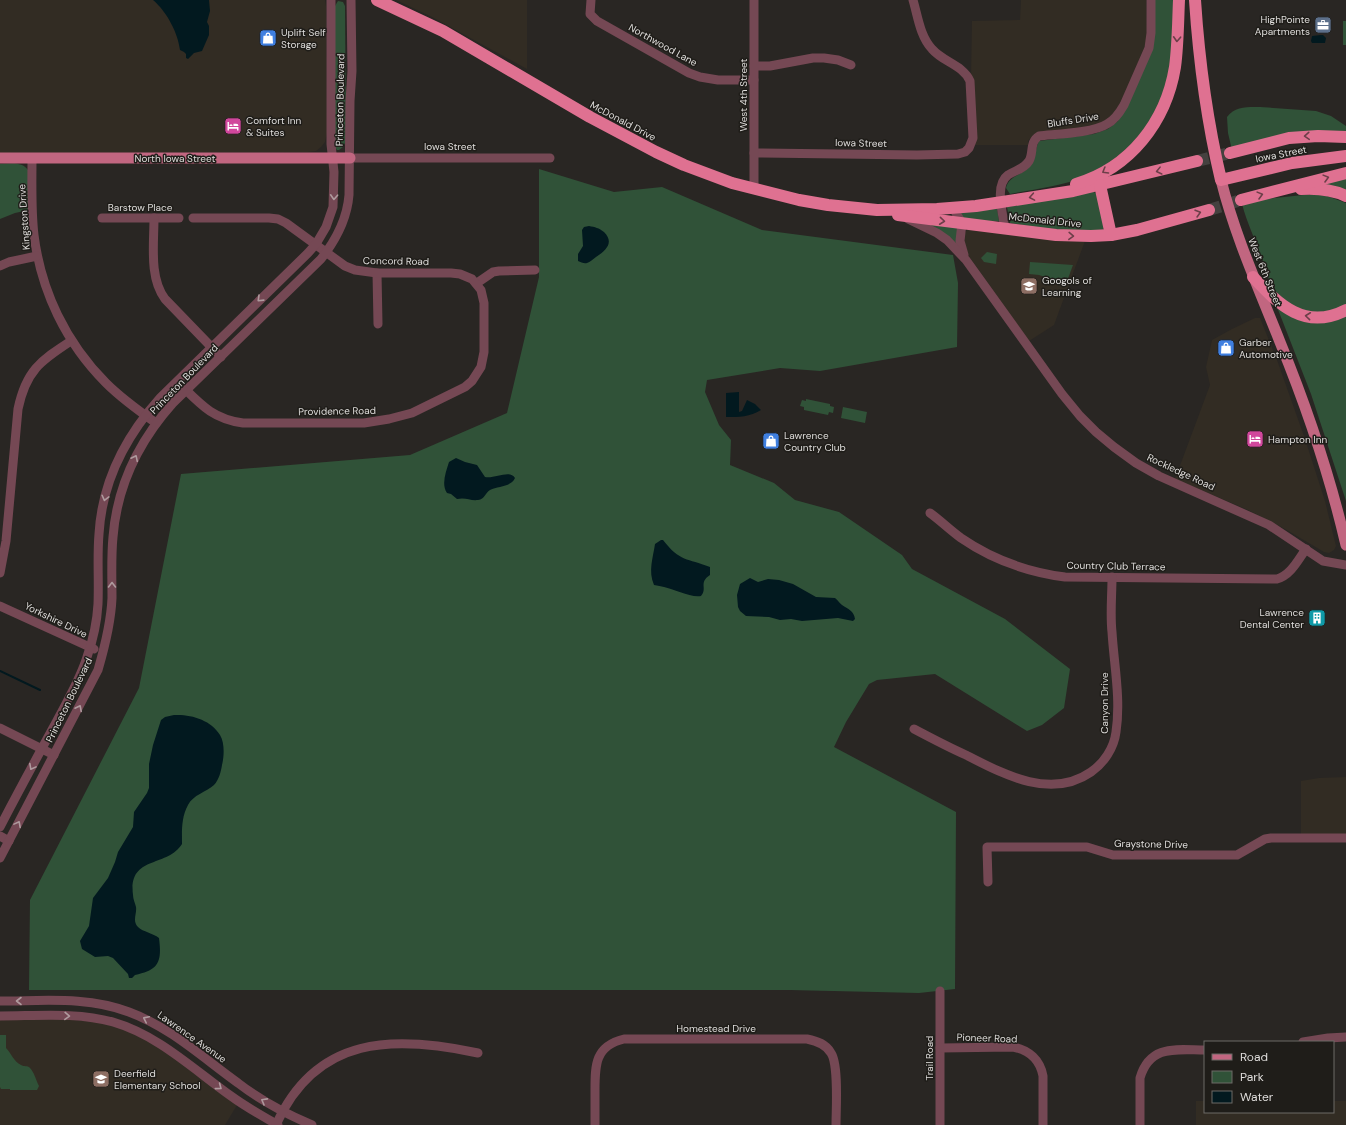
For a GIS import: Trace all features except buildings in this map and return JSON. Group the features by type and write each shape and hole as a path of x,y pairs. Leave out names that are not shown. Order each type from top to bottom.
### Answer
{"highway":[{"name":"McDonald Drive","path":"377,0 443,31 554,97 652,151 712,176 754,189 816,203 877,210 904,216 1056,236 1111,235 1149,227 1209,210"},
{"path":"1048,194 1085,181 1117,164 1131,153 1156,121 1165,104 1175,66 1178,0"},
{"name":"West 6th Street","path":"1195,0 1205,100 1221,180"},
{"path":"1230,153 1289,138 1304,136 1346,137"},
{"name":"Iowa Street","path":"1221,180 1292,163 1346,156"},
{"name":"McDonald Drive","path":"877,210 953,208 1002,202 1073,191 1197,161"},
{"path":"1241,200 1346,173"},
{"path":"1100,185 1111,235"},
{"path":"1278,190 1314,188 1336,192 1346,196"},
{"path":"1253,277 1275,300 1297,314 1312,317 1323,317 1334,315 1346,310"}],"main road":[{"name":"North Iowa Street","path":"0,158 350,158"},
{"name":"West 6th Street","path":"1221,180 1235,230 1305,408 1331,488 1346,545"}],"street":[{"name":"Princeton Boulevard","path":"0,827 74,687 90,648 98,604 99,532 104,500 120,456 132,434 145,415 177,380 308,253 316,244 326,227 333,207 334,172 331,144 331,0"},
{"name":"Princeton Boulevard","path":"0,858 98,670 111,612 112,538 117,508 136,454 156,423 187,390 314,268 338,235 347,213 349,195 350,101 352,71 351,0"},
{"name":"Northwood Lane","path":"591,0 590,14 597,21 690,73 700,77 718,80 754,80"},
{"name":"West 4th Street","path":"754,0 754,189"},
{"name":"Iowa Street","path":"754,153 924,155 958,154 967,150 972,143 973,138 970,81 962,70 942,58 927,43 920,29 913,0"},
{"name":"Bluffs Drive","path":"1005,229 1001,190 1003,181 1010,174 1023,168 1027,164 1030,160 1035,139 1039,136 1096,129 1108,124 1120,113 1149,48 1151,33 1151,0"},
{"path":"754,66 770,66 813,58 838,60 851,65"},
{"name":"Kingston Drive","path":"32,158 32,210 37,256 46,287 60,321 71,341 106,384 156,423"},
{"name":"Iowa Street","path":"350,158 550,158"},
{"path":"953,208 962,223 960,241 961,249 966,260"},
{"path":"904,216 937,233 947,240 966,260"},
{"name":"Barstow Place","path":"102,218 179,218"},
{"path":"154,218 155,275 160,292 221,357"},
{"name":"Concord Road","path":"193,218 278,219 295,229 345,266 355,270 377,273 451,272 467,276 476,284"},
{"path":"0,266 9,262 37,256"},
{"name":"Rockledge Road","path":"966,260 1062,394 1080,416 1096,432 1126,456 1154,474 1269,525 1323,561 1346,565"},
{"path":"476,284 493,272 535,270"},
{"path":"377,273 378,324"},
{"name":"Providence Road","path":"177,380 214,415 223,419 243,423 364,423 412,413 465,387 472,381 481,367 484,352 484,296 476,284"},
{"path":"0,573 6,541 20,396 34,370 51,354 71,341"},
{"name":"Country Club Terrace","path":"930,513 973,546 1007,563 1053,575 1073,577 1277,579 1289,572 1306,549"},
{"name":"Canyon Drive","path":"914,729 1001,774 1025,781 1059,784 1080,779 1095,769 1108,754 1117,730 1117,682 1111,631 1112,578"},
{"name":"Yorkshire Drive","path":"0,606 90,648 103,652"},
{"path":"0,728 54,755"},
{"path":"0,836 9,840"},
{"name":"Graystone Drive","path":"988,882 988,847 1087,846 1113,856 1237,855 1266,839 1271,838 1346,838"},
{"name":"Trail Road","path":"940,991 940,1125"},
{"name":"Lawrence Avenue","path":"0,1001 73,1001 103,1005 130,1012 169,1032 256,1096 312,1125"},
{"path":"0,1016 84,1017 127,1026 167,1048 232,1097 276,1125 297,1089 313,1072 332,1059 357,1049 388,1044 400,1044 454,1048 478,1053"},
{"path":"1310,1041 1346,1037"},
{"name":"Homestead Drive","path":"595,1125 596,1063 603,1050 615,1041 624,1039 807,1039 823,1044 828,1048 834,1059 836,1125"},
{"name":"Pioneer Road","path":"940,1048 1013,1047 1028,1053 1038,1062 1041,1069 1042,1125"},
{"path":"1140,1125 1140,1078 1142,1070 1150,1058 1162,1051 1204,1050"}],"shaded area":[{"path":"0,0 325,0 327,133 325,142 316,151 308,152 0,153"},
{"path":"396,0 527,0 527,69 432,17"},
{"path":"1021,0 1146,0 1146,44 1118,108 1113,115 1105,121 1092,126 1034,134 1028,141 1028,145 975,145 971,76 972,21 1020,20"},
{"name":"Googols of Learning","path":"970,229 1029,237 1085,241 1054,325 1029,341 968,255 965,249 964,235 966,231"},
{"path":"1255,318 1260,318 1277,360 1325,501 1336,546 1334,550 1329,553 1324,552 1285,529 1248,510 1175,479 1210,385 1206,367 1212,340"},
{"path":"1346,777 1346,835 1301,835 1301,781 1319,778"},
{"name":"Deerfield Elementary School","path":"0,1019 62,1019 97,1022 123,1029 156,1045 237,1105 225,1125 0,1125"},
{"path":"1196,1101 1204,1101 1204,1113 1334,1113 1334,1101 1346,1101 1346,1125 1196,1125"}],"green space":[{"path":"1155,0 1176,0 1169,73 1165,90 1150,121 1128,147 1101,168 1086,176 1058,185 1010,194 1006,188 1010,180 1025,171 1031,165 1039,141 1094,134 1108,129 1118,121 1151,53"},
{"path":"338,1 343,2 345,6 346,141 343,147 337,150 335,147 335,6"},
{"path":"1343,21 1346,21 1346,45 1343,45"},
{"path":"1246,107 1316,111 1331,116 1346,126 1346,132 1232,150 1228,133 1227,117 1230,113 1238,109"},
{"path":"0,164 19,164 28,170 29,210 15,213 0,219"},
{"path":"539,169 614,192 662,187 762,230 953,255 958,283 957,347 820,371 780,368 707,380 705,392 719,425 731,440 730,465 774,483 795,500 839,512 902,555 912,569 1005,619 1070,669 1064,708 1042,725 1027,731 935,674 877,680 869,684 846,722 834,747 956,812 955,989 919,993 790,990 29,990 30,900 139,688 181,474 410,455 507,413 539,277"},
{"path":"1346,177 1346,193 1322,183"},
{"path":"1092,191 1097,194 1104,227 1103,231 1056,231 1010,223 1007,207"},
{"path":"1313,194 1327,196 1346,203 1346,304 1318,313 1306,313 1294,309 1280,297 1272,287 1242,204 1264,199"},
{"path":"997,208 999,221 964,221 960,212"},
{"path":"929,224 957,225 958,247"},
{"path":"987,252 997,254 996,264 984,262 981,258"},
{"path":"1030,262 1073,265 1066,284 1039,275 1029,274"},
{"path":"1277,307 1346,315 1346,501 1311,394"},
{"path":"806,399 830,404 830,406 834,407 833,413 829,412 828,415 804,410 804,407 800,406 802,400 806,401"},
{"path":"843,407 867,412 865,423 841,418"},
{"path":"0,1035 6,1035 6,1048 16,1062 22,1066 29,1067 34,1074 39,1086 37,1090 1,1089"}],"water":[{"path":"153,0 209,0 210,11 207,22 209,26 209,35 202,51 194,53 188,59 186,58 186,54 180,50 177,37 171,23 163,10"},
{"path":"1323,35 1326,38 1325,43 1312,43 1312,36"},
{"path":"589,226 604,232 609,240 609,243 603,252 589,262 585,263 578,261 578,254 583,246 582,230 584,227"},
{"path":"739,392 739,412 742,411 747,400 755,404 761,410 740,417 726,417 726,393"},
{"path":"456,458 477,465 485,477 510,474 515,478 507,485 490,490 480,499 457,499 451,494 447,493 444,486 445,474 449,462"},
{"path":"663,540 679,556 710,567 710,575 706,578 704,590 701,596 692,596 654,585 651,575 652,559 655,544"},
{"path":"750,578 758,582 768,579 779,580 793,584 816,597 835,598 852,612 855,619 853,621 838,618 802,621 746,616 738,607 737,595 740,584"},
{"path":"174,715 194,717 211,725 222,738 224,750 223,762 220,775 216,783 193,799 188,805 183,820 182,844 175,851 142,868 136,874 133,882 133,896 136,907 135,922 140,929 159,938 160,953 157,964 154,967 143,973 135,975 132,978 129,978 128,974 113,958 108,956 95,957 82,949 80,941 89,926 93,898 108,878 118,852 133,827 134,812 149,788 149,764 161,720 165,717"}],"waterway":[{"path":"0,671 40,690"}],"tunnel":[{"path":"1197,161 1230,153"},
{"path":"1209,210 1241,200"}],"place":[{"name":"HighPointe Apartments","path":"1323,25"},
{"name":"Uplift Self Storage","path":"268,38"},
{"name":"Comfort Inn & Suites","path":"233,126"},
{"name":"Googols of Learning","path":"1029,286"},
{"name":"Garber Automotive","path":"1226,348"},
{"name":"Hampton Inn","path":"1255,439"},
{"name":"Lawrence Country Club","path":"771,441"},
{"name":"Lawrence Dental Center","path":"1317,618"},
{"name":"Deerfield Elementary School","path":"101,1079"}]}
